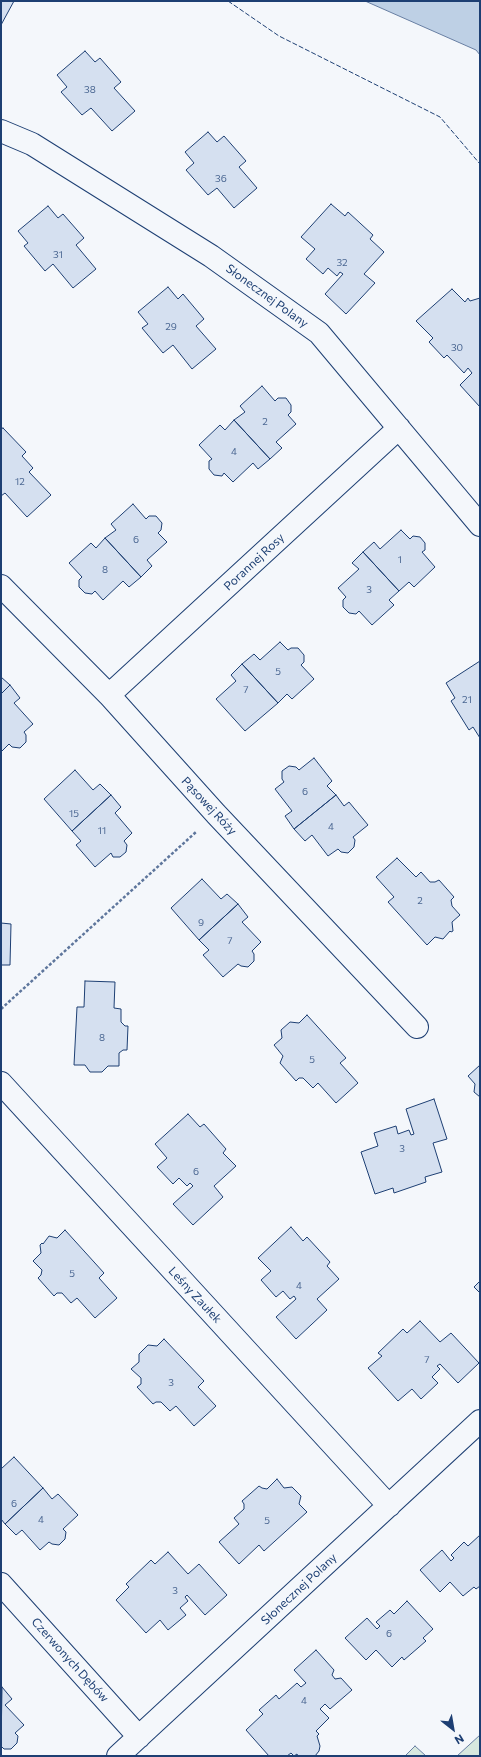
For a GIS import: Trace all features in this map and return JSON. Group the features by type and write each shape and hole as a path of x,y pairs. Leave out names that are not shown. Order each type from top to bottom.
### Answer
{"street":[{"name":"Słonecznej Polany","path":"1,131 32,144 211,256 319,333 480,525"},
{"name":"Porannej Rosy","path":"109,695 399,428"},
{"name":"Pąsowej Róży","path":"1,586 109,695 216,814 416,1026"},
{"name":"Leśny Zaułek","path":"1,1083 389,1506"},
{"name":"Słonecznej Polany","path":"118,1756 480,1421"},
{"name":"Czerwonych Dębów","path":"1,1584 139,1737"}],"path":[{"path":"1,1009 216,814"}],"shaded area":[{"path":"480,1735 480,1756 457,1756"},
{"path":"415,1746 426,1756 405,1756"}],"water":[{"path":"365,1 480,1 480,55 476,50"}],"building":[{"path":"1,1 14,1 1,25"},
{"path":"85,51 95,62 100,58 121,82 114,88 135,111 112,131 91,108 82,115 61,92 67,87 57,75"},
{"path":"208,132 217,142 224,136 246,161 239,167 257,188 234,208 217,188 208,195 186,170 194,163 185,152"},
{"path":"331,204 345,216 348,212 373,235 370,239 384,252 364,274 375,283 346,314 325,294 343,274 340,272 337,276 328,268 323,274 306,259 315,249 301,237"},
{"path":"48,206 58,218 63,214 84,238 76,245 96,269 73,288 53,264 45,271 24,246 28,243 18,231"},
{"path":"168,287 178,299 183,294 204,319 196,326 216,349 192,369 173,345 163,353 142,328 148,324 138,312"},
{"path":"452,289 465,302 468,298 470,301 480,298 480,407 460,385 472,373 468,368 464,373 447,355 444,358 429,342 433,338 416,321"},
{"path":"262,386 275,401 278,398 286,398 291,405 291,412 288,415 296,424 276,442 282,448 270,459 234,420 245,412 240,406"},
{"path":"234,420 270,459 258,469 253,463 233,482 224,473 222,476 214,475 209,469 209,461 212,459 199,445 220,425 225,430"},
{"path":"3,428 26,452 22,456 33,468 29,472 51,495 27,517 5,493 1,496 1,429"},
{"path":"133,504 146,519 149,516 156,516 162,523 161,530 158,533 167,542 147,560 152,566 141,577 105,538 116,530 111,524"},
{"path":"401,530 410,539 413,536 420,537 425,543 425,550 422,552 435,567 414,587 409,582 399,591 363,552 374,542 380,549"},
{"path":"105,538 141,577 129,587 123,581 103,600 95,591 92,594 85,593 79,587 79,580 82,577 69,563 91,543 96,548"},
{"path":"363,552 399,591 389,600 394,605 372,625 359,611 356,614 349,613 343,607 343,600 346,597 338,588 359,569 352,563"},
{"path":"280,642 288,650 291,648 298,648 304,655 304,662 301,665 314,679 292,699 287,694 278,703 242,664 254,654 260,660"},
{"path":"480,661 480,738 473,727 469,730 451,701 455,698 446,683"},
{"path":"242,664 278,703 245,731 216,699 236,681 231,675"},
{"path":"1,677 10,685 1,694"},
{"path":"10,685 20,698 14,703 33,724 24,732 26,735 26,742 20,748 12,747 9,744 1,752 1,694"},
{"path":"314,758 332,781 327,786 336,795 294,829 285,816 292,811 275,789 284,782 282,779 282,771 289,766 296,767 299,770"},
{"path":"75,770 93,790 100,784 111,795 72,831 44,799"},
{"path":"111,795 121,807 115,813 132,833 124,841 127,845 126,852 120,857 113,857 111,853 95,867 76,845 81,841 72,831"},
{"path":"336,795 344,806 349,802 368,825 353,837 355,840 354,847 348,853 341,852 338,849 328,856 312,835 305,841 294,829"},
{"path":"397,858 416,877 421,872 430,882 439,880 454,897 451,900 452,906 460,915 452,922 453,931 450,931 443,939 435,937 427,945 388,902 394,897 376,877"},
{"path":"202,879 221,899 227,894 238,904 199,940 171,908"},
{"path":"238,904 248,917 242,922 261,942 252,951 254,954 254,961 248,967 238,964 223,977 203,955 209,950 199,940"},
{"path":"1,923 11,924 10,965 1,965"},
{"path":"85,981 115,982 114,1008 121,1009 121,1022 125,1026 128,1026 127,1050 123,1050 119,1053 119,1066 108,1066 102,1072 90,1072 85,1065 74,1065 77,1007 84,1007"},
{"path":"307,1015 346,1058 340,1063 358,1083 336,1103 318,1083 313,1088 303,1078 299,1078 296,1081 280,1063 283,1056 274,1045 282,1038 281,1030 290,1022 299,1023"},
{"path":"480,1065 480,1097 474,1092 475,1084 468,1076"},
{"path":"434,1099 447,1139 433,1143 442,1172 425,1177 426,1182 394,1193 393,1188 375,1194 361,1152 378,1146 374,1133 396,1126 398,1134 409,1130 411,1135 414,1134 406,1109"},
{"path":"188,1114 200,1127 204,1124 226,1149 223,1153 236,1166 214,1186 223,1197 193,1225 173,1204 193,1186 190,1183 187,1186 179,1178 173,1184 157,1167 167,1158 155,1144"},
{"path":"291,1227 303,1241 307,1237 330,1262 327,1266 339,1279 317,1299 327,1310 296,1339 276,1317 296,1299 294,1296 290,1299 283,1291 276,1297 261,1280 271,1271 258,1258"},
{"path":"65,1230 104,1273 99,1278 117,1298 95,1318 77,1298 71,1303 62,1293 57,1293 54,1296 38,1278 41,1275 42,1270 33,1261 41,1253 40,1245 42,1243 43,1244 49,1236 57,1238"},
{"path":"480,1281 480,1293 474,1287"},
{"path":"420,1321 440,1342 451,1333 479,1363 458,1383 440,1364 437,1366 440,1369 432,1377 438,1383 421,1399 412,1389 398,1401 368,1368 382,1356 378,1353 403,1329 407,1333"},
{"path":"164,1339 204,1381 198,1387 216,1406 194,1426 176,1406 170,1411 161,1402 156,1402 153,1404 137,1387 141,1384 141,1378 131,1369 139,1362 139,1354 148,1345 157,1346"},
{"path":"14,1457 43,1488 5,1524 1,1519 1,1469"},
{"path":"277,1479 284,1488 292,1487 301,1496 299,1504 307,1512 264,1551 259,1545 239,1564 219,1542 239,1524 234,1518 244,1509 244,1504 242,1501 259,1486 267,1489"},
{"path":"43,1488 52,1499 58,1494 78,1515 63,1529 66,1532 65,1539 59,1545 49,1542 40,1550 22,1530 16,1535 5,1524"},
{"path":"480,1535 480,1586 476,1589 474,1587 463,1596 450,1582 440,1592 420,1570 442,1550 451,1561 454,1558 451,1555 464,1542 468,1546"},
{"path":"168,1552 188,1574 199,1564 227,1595 205,1615 187,1595 185,1597 188,1601 180,1608 186,1615 168,1630 160,1620 146,1633 116,1600 129,1587 126,1584 151,1560 155,1564"},
{"path":"407,1601 433,1629 423,1638 426,1641 404,1660 402,1657 392,1667 376,1650 366,1660 345,1638 367,1618 377,1629 380,1626 376,1622 390,1610 394,1614"},
{"path":"316,1650 334,1670 332,1675 335,1679 341,1678 352,1690 330,1709 325,1704 320,1709 329,1718 316,1731 319,1734 317,1736 320,1746 319,1751 315,1756 298,1756 297,1754 294,1756 291,1753 287,1756 269,1756 246,1730 263,1714 259,1710 276,1695 279,1699 297,1683 301,1687 306,1683 294,1670"},
{"path":"2,1687 12,1699 5,1705 24,1725 15,1733 18,1736 17,1743 11,1749 4,1749 1,1746"}],"fence":[{"path":"228,1 279,36 440,117 480,164"}]}
